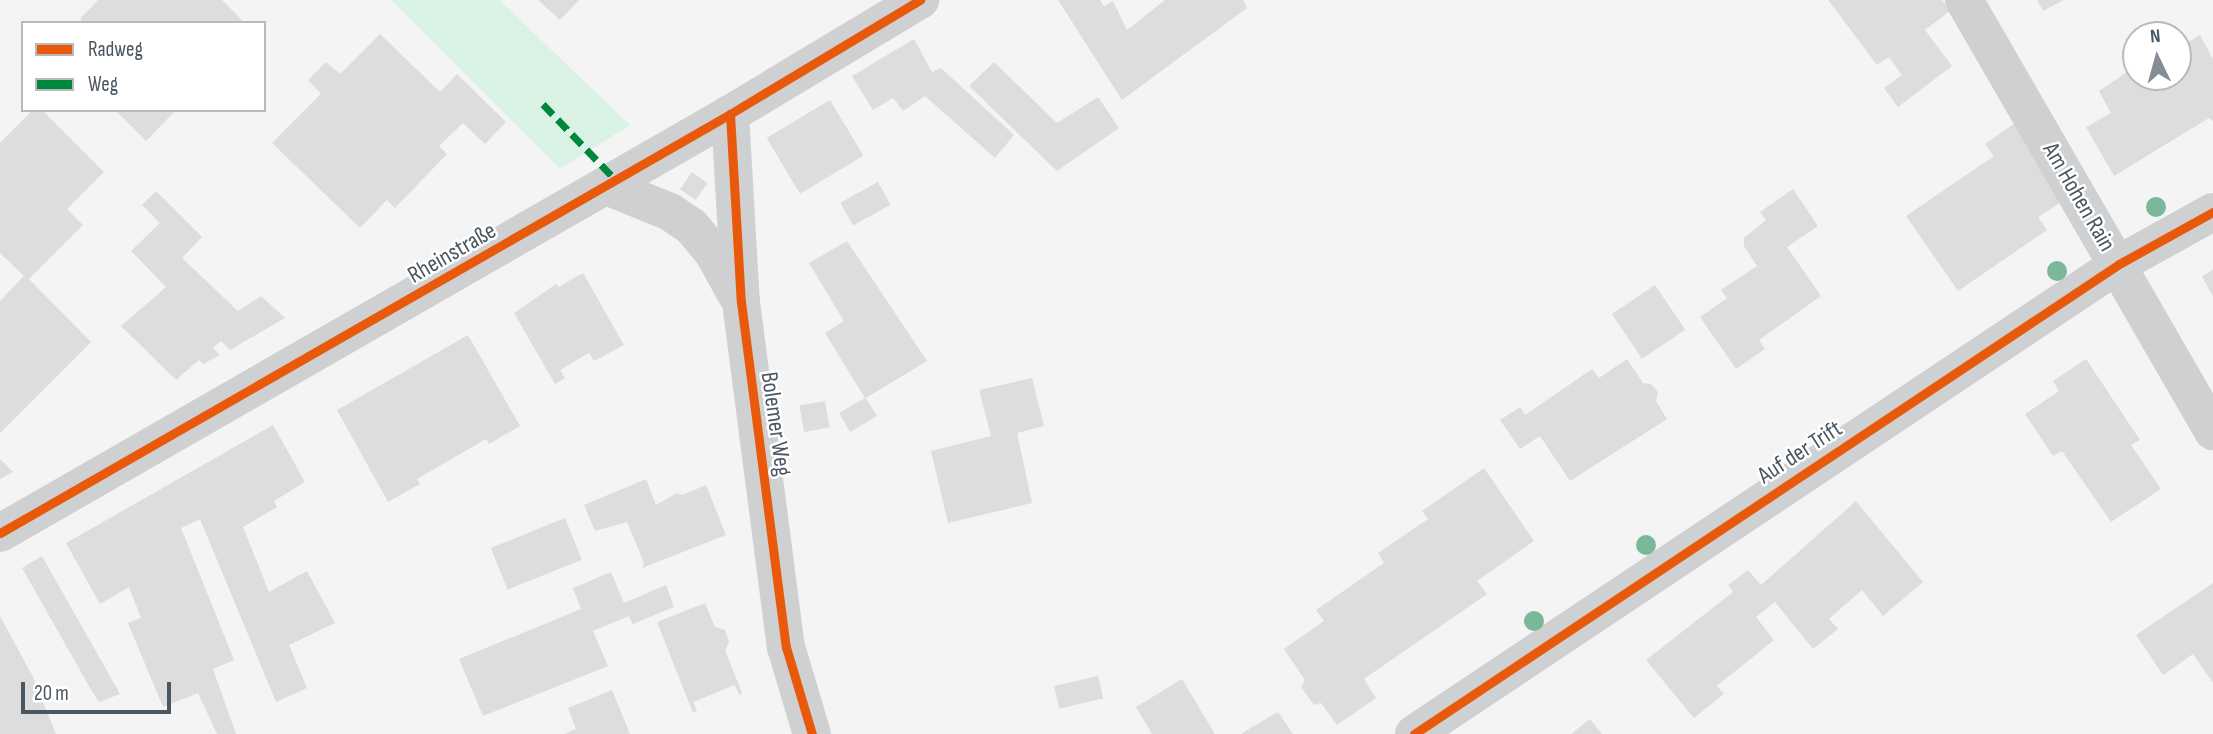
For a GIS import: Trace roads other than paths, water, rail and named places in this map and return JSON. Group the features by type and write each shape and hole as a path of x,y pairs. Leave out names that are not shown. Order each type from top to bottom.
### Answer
{"street":[{"name":"Rheinstraße","path":"0,533 606,186 920,0"},
{"name":"Am Hohen Rain","path":"1964,0 2119,264 2213,431"},
{"name":"Bolemer Weg","path":"730,114 741,302 786,646 812,734"},
{"name":"Bolemer Weg","path":"606,186 691,226 713,251 741,302"},
{"name":"Auf der Trift","path":"1414,734 2119,264 2213,212"}]}
